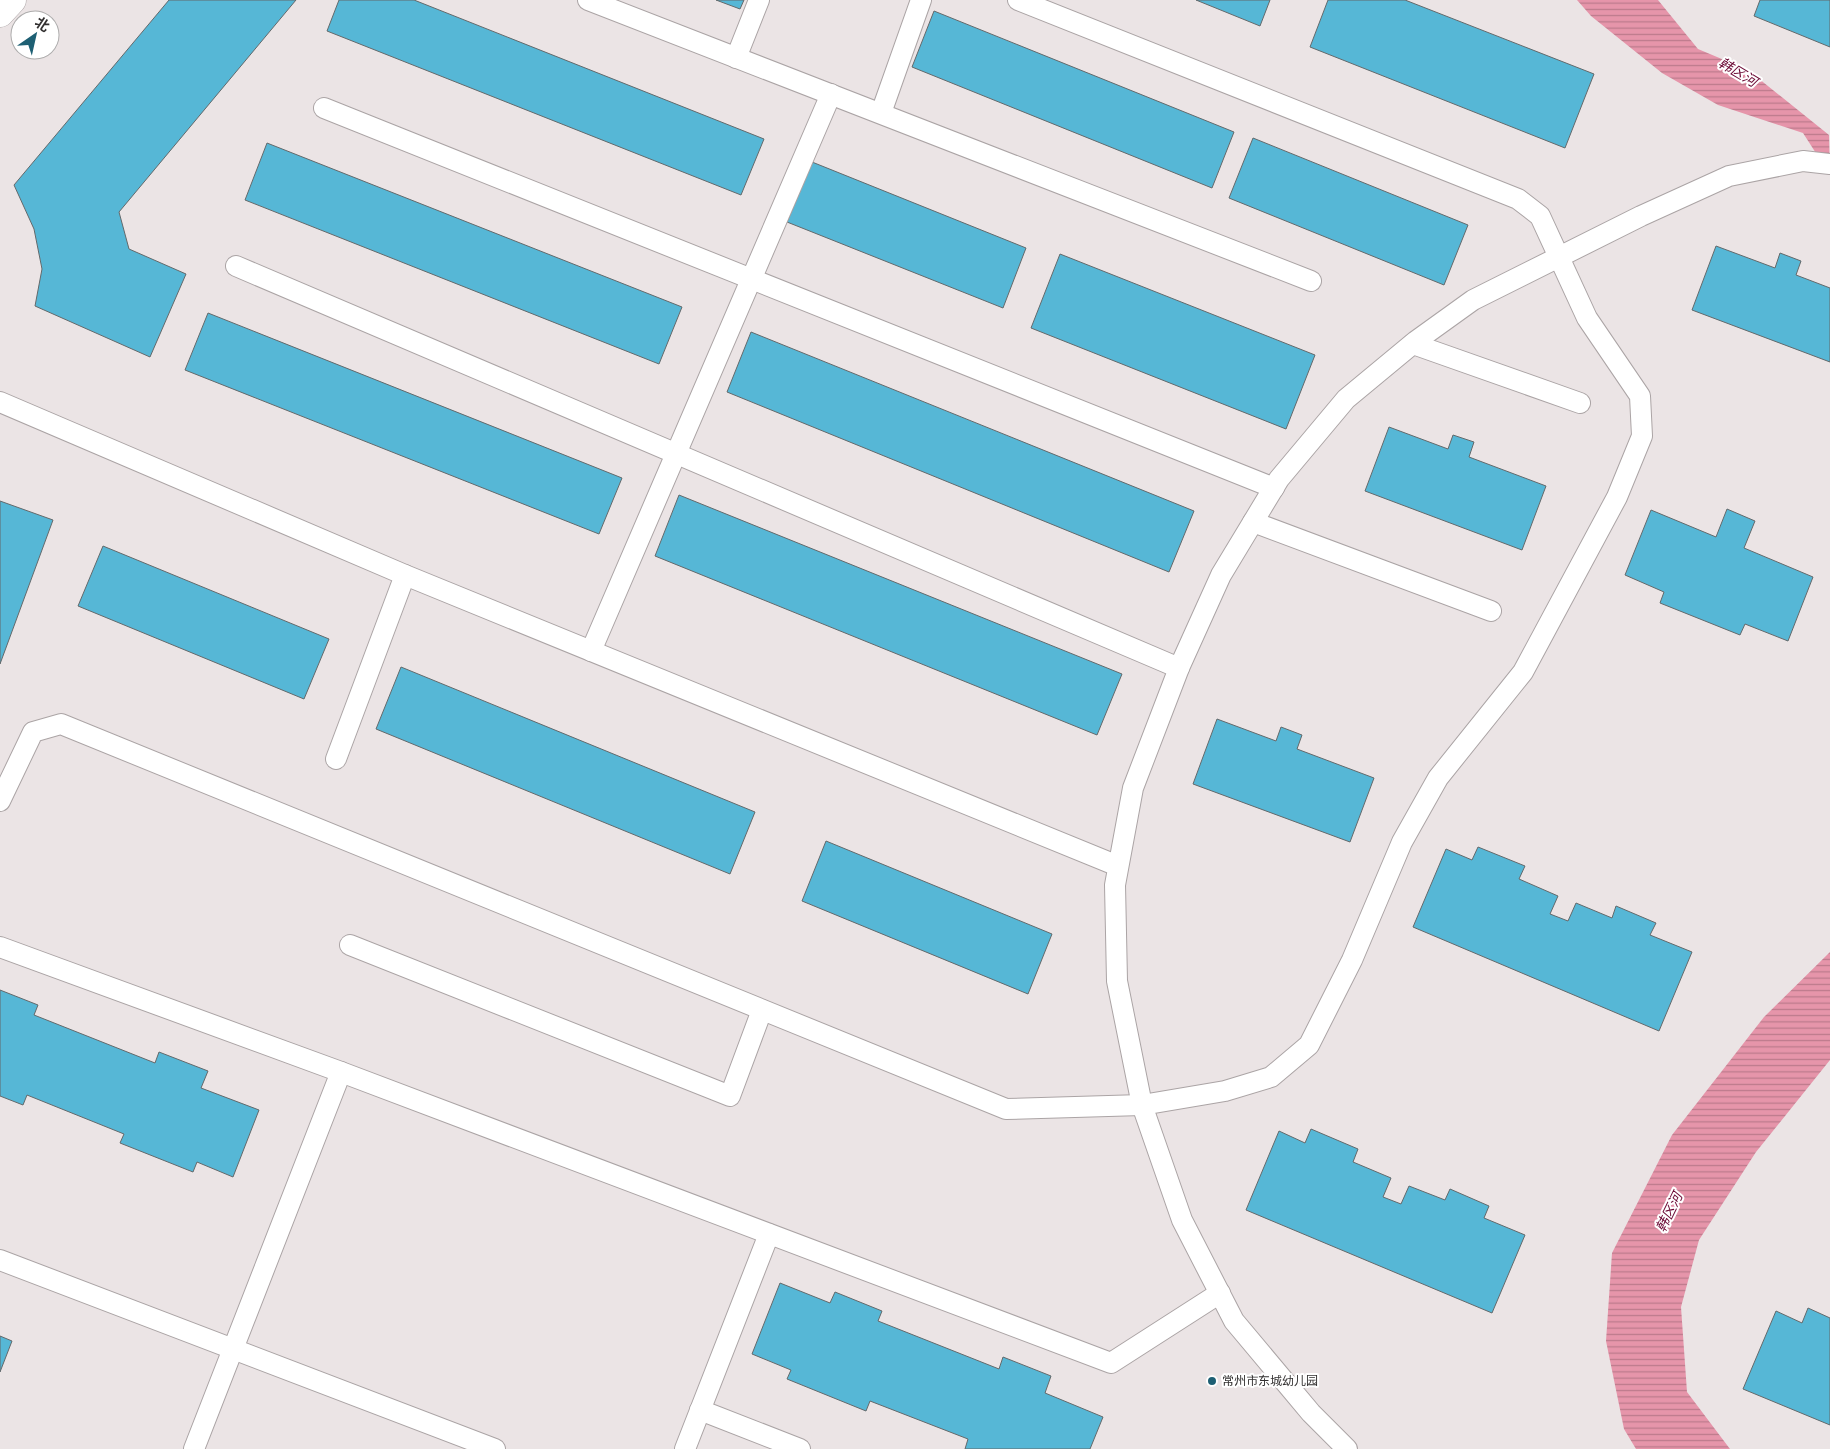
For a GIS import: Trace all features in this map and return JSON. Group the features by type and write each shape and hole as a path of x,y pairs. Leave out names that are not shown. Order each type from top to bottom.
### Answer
{"street":[{"path":"0,13 12,0"}],"lane":[{"path":"588,0 1311,281"},
{"path":"736,58 758,0"},
{"path":"881,113 921,0"},
{"path":"0,801 33,732 62,724 1006,1109 1142,1105 1225,1091 1271,1076 1308,1045 1352,960 1402,842 1438,778 1523,672 1617,497 1642,436 1640,396 1587,318 1540,216 1518,199 1018,0"},
{"path":"591,651 831,94"},
{"path":"324,108 1274,488"},
{"path":"1347,1449 1311,1413 1234,1321 1182,1220 1142,1105 1116,981 1115,885 1133,788 1179,668 1221,575 1279,479 1346,399 1413,344 1473,300 1641,216 1729,176 1807,162 1830,164"},
{"path":"236,266 1179,668"},
{"path":"1413,344 1580,403"},
{"path":"0,402 405,575 1118,866"},
{"path":"1254,522 1491,611"},
{"path":"336,759 405,575"},
{"path":"350,945 730,1096 762,1010"},
{"path":"0,946 341,1072 1111,1364 1220,1293"},
{"path":"194,1449 341,1072"},
{"path":"685,1449 769,1234"},
{"path":"0,1260 495,1449"},
{"path":"700,1410 800,1449"}],"water":[{"name":"韩区河","path":"1577,0 1658,0 1698,49 1748,70 1829,135 1830,175 1803,133 1718,105 1662,73 1591,16"},
{"name":"韩区河","path":"1830,952 1830,1060 1756,1152 1699,1240 1681,1307 1687,1392 1730,1449 1636,1449 1624,1429 1606,1341 1612,1253 1672,1135 1764,1017"}],"building":[{"path":"169,0 296,0 119,212 129,249 186,274 150,357 35,306 42,269 34,229 14,185"},
{"path":"339,0 414,0 764,139 741,195 327,31"},
{"path":"716,0 744,0 740,9"},
{"path":"1196,0 1270,0 1260,26"},
{"path":"1328,0 1405,0 1594,74 1565,148 1310,47"},
{"path":"1760,0 1830,0 1830,47 1754,16"},
{"path":"934,11 1234,132 1212,188 912,67"},
{"path":"1253,138 1468,225 1444,285 1229,198"},
{"path":"267,143 682,307 659,364 245,200"},
{"path":"812,162 1026,248 1003,308 787,222"},
{"path":"1716,246 1775,268 1780,253 1801,261 1796,275 1830,288 1830,362 1692,310"},
{"path":"1060,254 1315,355 1286,429 1031,328"},
{"path":"208,313 622,478 599,534 185,370"},
{"path":"751,332 1194,511 1169,572 727,392"},
{"path":"1389,427 1448,449 1453,435 1474,442 1469,457 1546,486 1522,550 1365,491"},
{"path":"679,495 1122,674 1097,735 655,556"},
{"path":"0,501 53,520 0,664"},
{"path":"1727,509 1755,521 1744,548 1813,577 1788,641 1745,624 1740,635 1660,603 1664,592 1625,575 1651,510 1716,537"},
{"path":"103,546 329,639 304,699 78,606"},
{"path":"401,667 755,812 730,874 376,729"},
{"path":"1217,719 1276,741 1281,727 1302,735 1297,749 1374,778 1350,842 1193,784"},
{"path":"826,841 1052,934 1028,994 802,901"},
{"path":"1478,847 1525,866 1519,879 1558,896 1550,914 1568,921 1576,903 1612,918 1616,906 1656,923 1650,935 1692,952 1659,1031 1413,927 1446,849 1472,860"},
{"path":"0,990 38,1005 34,1015 155,1063 159,1052 208,1071 201,1088 259,1110 233,1177 197,1162 193,1172 120,1143 124,1134 27,1095 23,1105 0,1096"},
{"path":"1311,1129 1358,1149 1353,1162 1391,1178 1383,1197 1401,1204 1409,1186 1445,1200 1450,1189 1489,1206 1484,1218 1525,1235 1492,1313 1246,1210 1279,1131 1305,1143"},
{"path":"780,1283 830,1303 835,1292 882,1311 878,1321 999,1369 1003,1357 1051,1376 1045,1393 1103,1417 1090,1449 965,1449 968,1439 870,1401 866,1411 787,1379 791,1370 752,1354"},
{"path":"1808,1308 1830,1318 1830,1425 1743,1389 1776,1311 1802,1323"},
{"path":"0,1336 12,1341 0,1372"}],"place":[{"name":"常州市东城幼儿园","path":"1212,1381"}]}
